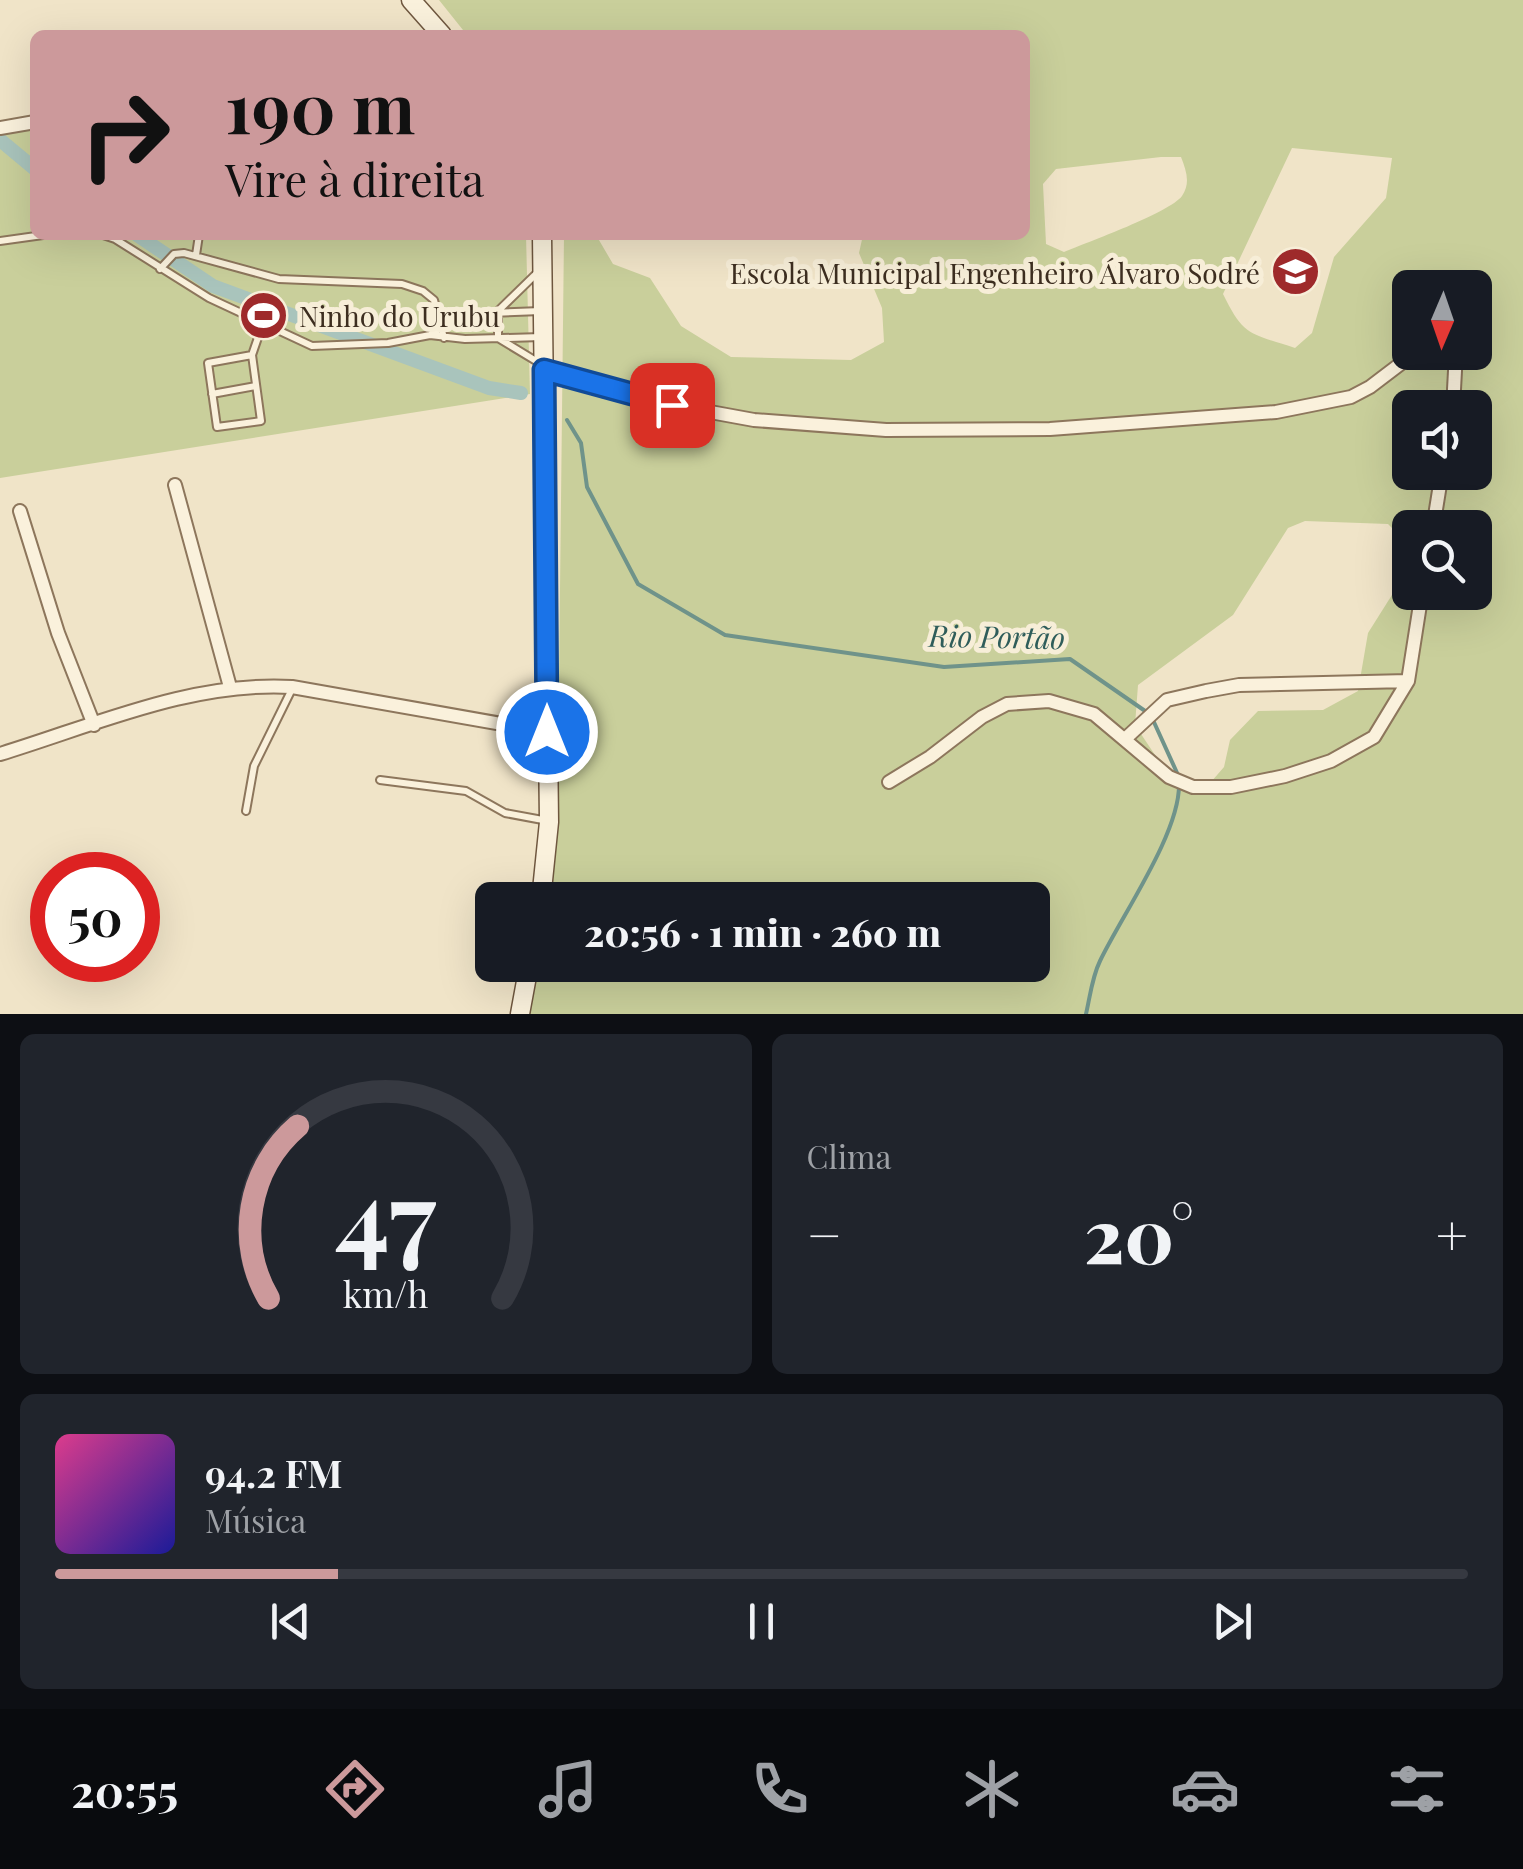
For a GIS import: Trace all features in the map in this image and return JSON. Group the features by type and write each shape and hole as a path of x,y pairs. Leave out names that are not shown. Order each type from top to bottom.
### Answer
{"main road":[{"path":"410,0 437,30"},
{"path":"542,240 549,822 543,882"},
{"path":"520,1014 526,982"}],"street":[{"path":"1,128 30,123"},
{"path":"544,368 672,405 754,420 886,430 1050,429 1276,412 1350,397 1392,370"},
{"path":"175,484 230,687"},
{"path":"20,512 58,633 94,725"},
{"path":"889,782 1007,704 1048,701 1094,714 1170,777 1193,788 1231,787 1331,762 1374,737 1408,681 1419,610"},
{"path":"1125,739 1168,700 1239,685 1408,681"},
{"path":"0,754 230,687 292,688 547,732"}],"lane":[{"path":"0,241 30,237"},
{"path":"117,240 210,298 312,346 388,344 430,335 543,337"},
{"path":"196,254 197,240"},
{"path":"162,267 174,254 196,254 279,278 402,284 423,291 434,300 444,338"},
{"path":"498,338 498,311 543,268"},
{"path":"430,335 464,314 543,311"},
{"path":"252,355 208,362 217,427 262,421 252,355 263,323"},
{"path":"498,338 544,368"},
{"path":"212,394 256,386"},
{"path":"246,812 254,766 292,688"},
{"path":"380,780 466,792 505,813 549,822"}],"green space":[{"path":"439,0 1523,0 1523,1014 523,1014 530,982 1050,982 1050,882 548,882 558,767 564,240 599,240 613,264 650,278 681,326 731,357 851,360 884,342 882,308 859,253 862,240 1030,240 1030,30 463,30","holes":["1292,148 1392,158 1386,198 1334,257 1312,333 1295,348 1250,332 1223,294","1181,157 1187,181 1185,191 1174,203 1064,252 1046,244 1043,184 1056,169","1392,510 1492,510 1492,610 1392,610 1392,595 1368,633 1358,691 1323,710 1258,711 1230,740 1224,767 1211,782 1191,784 1159,761 1135,725 1138,685 1233,615 1288,528 1305,521 1388,524 1392,528"]},
{"name":"Ninho do Urubu","path":"30,130 30,240 526,240 530,394 0,478 0,135"}],"waterway":[{"name":"Rio Portão","path":"0,140 30,165"},
{"name":"Rio Portão","path":"144,240 213,286 489,388 521,393"},
{"name":"Rio Portão","path":"567,420 581,443 587,487 638,584 725,635 944,667 1070,659 1148,713"},
{"name":"Rio Portão","path":"1153,720 1178,775"},
{"name":"Rio Portão","path":"1086,1014 1100,961 1170,826 1179,784"}],"place":[{"name":"Escola Municipal Engenheiro Álvaro Sodré","path":"1295,272"},
{"name":"Ninho do Urubu","path":"264,315"}],"route":[{"path":"547,732 544,370 672,405"}]}
